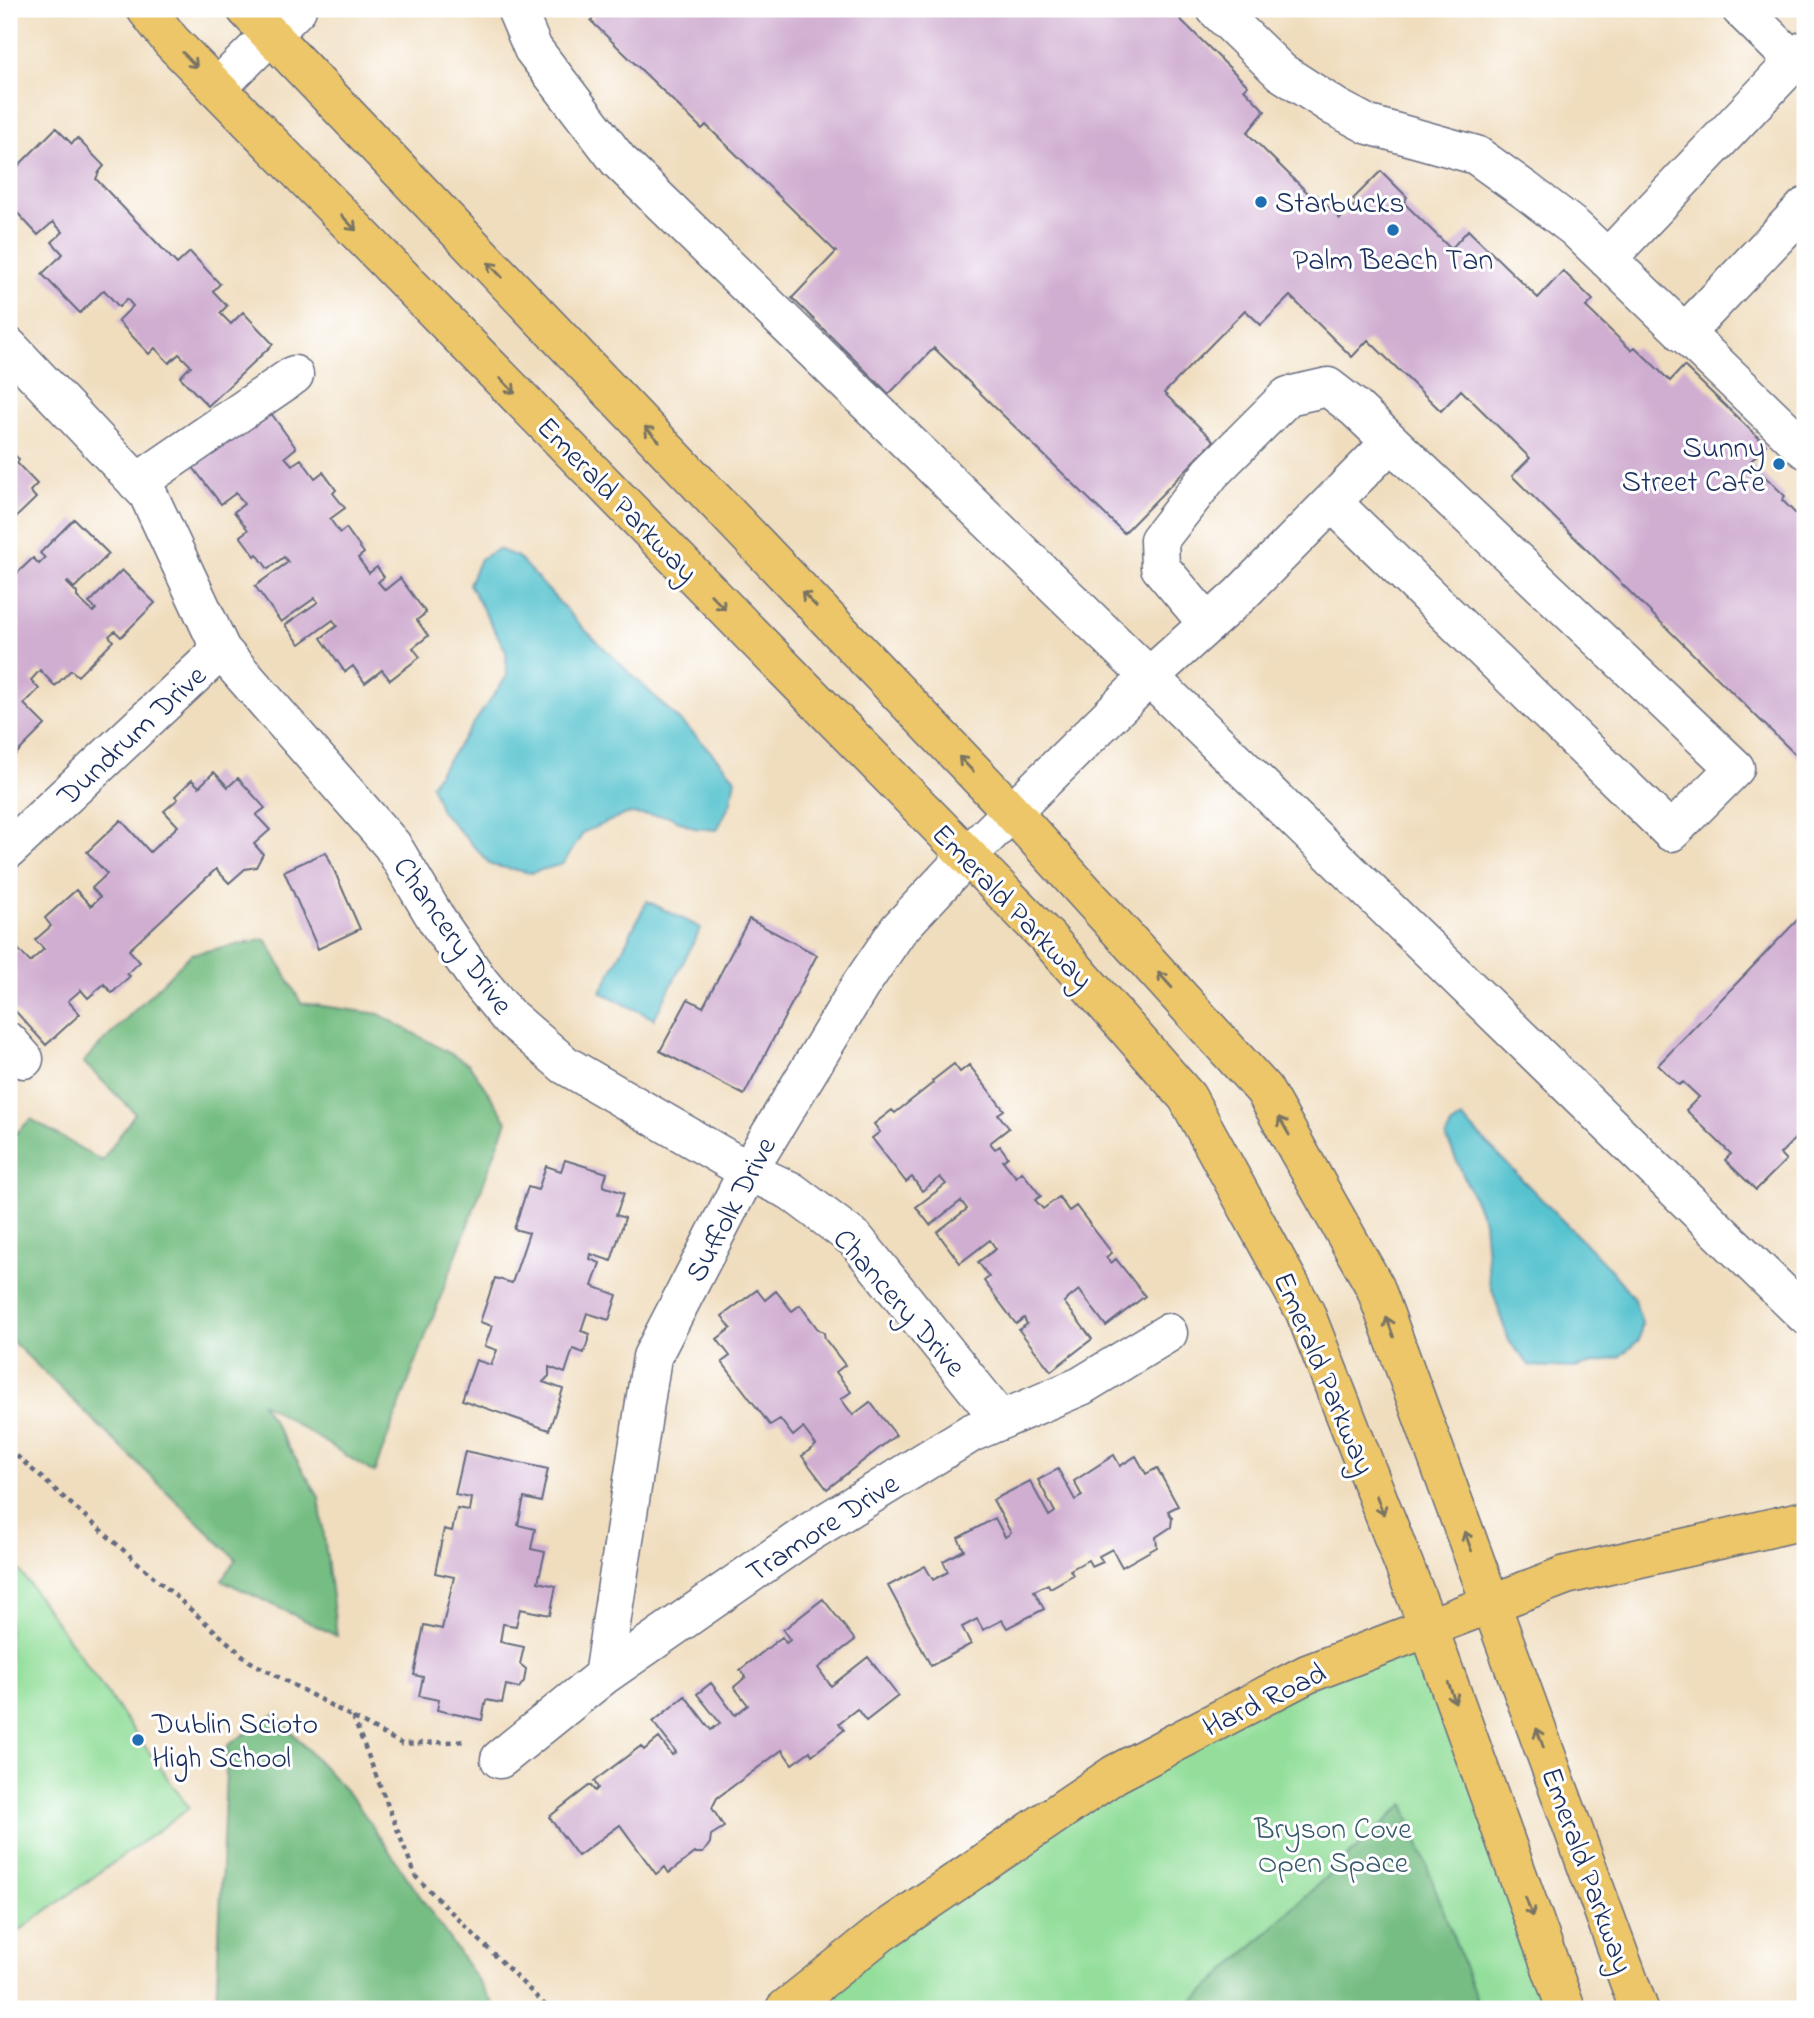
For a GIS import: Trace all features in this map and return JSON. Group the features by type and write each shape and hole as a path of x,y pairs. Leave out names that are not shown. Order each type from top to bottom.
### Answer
{"main road":[{"name":"Emerald Parkway","path":"146,9 171,41 1046,936 1187,1097 1305,1312 1429,1629 1566,2009"},
{"name":"Emerald Parkway","path":"271,18 1013,813 1264,1090 1375,1287 1639,2009"},
{"name":"Hard Road","path":"785,2009 882,1932 1115,1774 1307,1674 1566,1575 1805,1520"}],"street":[{"path":"516,9 533,49 618,160 1805,1315"},
{"path":"1216,9 1281,72 1369,125 1476,155 1575,228 1805,449"},
{"path":"1607,259 1800,56 1741,9"},
{"path":"217,88 271,18"},
{"path":"1684,334 1805,207"},
{"name":"Chancery Drive","path":"9,347 148,494 221,650 392,845 438,922 479,981 507,1015 565,1065 748,1171 791,1191 856,1240 1001,1420"},
{"path":"137,483 294,375"},
{"path":"1208,624 1160,567 1159,540 1211,473 1288,396 1328,387 1354,408 1735,768 1671,832 1332,502"},
{"name":"Suffolk Drive","path":"603,1676 652,1357 748,1171 860,985 898,930 967,856 1149,677 1208,624 1390,443"},
{"name":"Dundrum Drive","path":"9,849 221,650"},
{"name":"Tramore Drive","path":"513,1749 603,1676 807,1534 971,1433 1081,1386 1168,1334"}],"path":[{"path":"9,1449 249,1661 402,1744 513,1749"},
{"path":"353,1717 416,1877 549,2009"}],"green space":[{"path":"266,939 301,1003 379,1014 469,1064 507,1121 374,1473 261,1402 319,1497 337,1636 222,1580 236,1559 9,1338 9,1140 31,1119 102,1161 135,1113 83,1062 191,954"},
{"path":"9,1556 189,1808 9,1938"},
{"name":"Bryson Cove Open Space","path":"1429,1629 1566,2009 785,2009 1115,1774"},
{"path":"275,1714 355,1801 497,2009 216,2009 227,1746"},
{"path":"1404,1804 1480,2009 1185,2009"}],"water":[{"path":"498,549 518,557 581,626 700,740 735,778 731,802 717,830 694,828 669,816 626,814 584,832 563,864 531,873 491,865 441,811 431,784 507,676 506,651 469,584 480,559"},
{"path":"647,901 701,928 654,1019 601,992"},
{"path":"1462,1118 1611,1270 1633,1297 1642,1323 1639,1340 1619,1357 1574,1368 1530,1366 1509,1341 1489,1280 1484,1221 1446,1137 1451,1126"}],"building":[{"path":"586,9 1170,9 1248,86 1244,89 1265,111 1247,133 1313,198 1317,195 1340,219 1357,203 1353,199 1381,171 1407,197 1404,203 1451,249 1468,230 1538,298 1563,271 1593,300 1586,307 1631,350 1635,347 1670,381 1684,366 1766,445 1750,462 1785,496 1782,500 1797,515 1805,506 1805,764 1512,476 1530,458 1461,390 1441,411 1368,340 1352,357 1290,296 1261,325 1245,310 1164,393 1214,441 1124,533 934,348 889,394 792,298 836,252 706,125 702,129 591,21 594,17"},
{"path":"56,128 72,144 77,138 104,166 96,179 177,264 190,252 220,284 213,291 227,306 220,313 231,324 243,312 273,344 208,406 180,377 191,366 179,354 169,363 155,348 149,354 118,321 133,306 127,299 119,307 104,290 80,313 42,274 63,254 52,242 63,232 53,222 38,235 10,205 15,200 9,193 9,175"},
{"path":"268,409 296,448 285,457 292,465 301,459 315,478 323,472 336,490 333,493 345,508 330,519 340,533 346,528 364,553 358,558 369,573 377,567 384,577 378,582 385,590 400,578 426,613 417,620 428,636 413,648 420,657 390,680 382,670 365,683 353,666 345,672 321,638 337,626 333,620 300,644 285,625 318,602 315,598 281,622 255,586 288,562 284,557 268,569 257,554 255,556 240,536 248,530 234,512 244,504 236,493 221,504 192,466"},
{"path":"12,453 19,459 17,463 37,484 30,491 36,498 9,524 9,454"},
{"path":"74,519 109,554 74,588 67,583 77,593 77,597 93,612 96,609 89,603 122,570 155,603 121,637 115,631 109,636 113,641 78,676 71,670 55,686 40,670 31,680 39,689 24,704 45,725 12,758 9,755 9,581 33,558 39,564 45,558 40,553"},
{"path":"214,772 228,787 238,778 265,808 256,815 270,830 254,844 263,854 256,867 245,869 229,883 216,869 129,950 140,962 112,993 104,984 88,998 81,990 68,1001 80,1014 46,1045 9,1004 9,958 18,949 30,962 44,949 35,940 51,926 45,918 76,890 91,906 100,897 92,888 107,874 87,852 121,820 150,852 178,826 164,811 178,799 175,796 192,780 199,787"},
{"path":"326,852 360,929 318,949 284,871"},
{"path":"1805,912 1805,1128 1780,1154 1786,1160 1756,1190 1725,1160 1731,1154 1686,1110 1699,1097 1683,1082 1679,1085 1658,1065"},
{"path":"749,919 817,955 744,1095 660,1051 688,999 703,1007"},
{"path":"954,1064 960,1072 969,1065 1004,1110 998,1114 1009,1128 990,1143 995,1149 1000,1146 1008,1157 1003,1161 1016,1177 1022,1172 1041,1196 1035,1200 1043,1209 1059,1197 1069,1211 1076,1206 1112,1253 1106,1257 1111,1263 1116,1259 1145,1296 1106,1326 1079,1290 1064,1302 1092,1339 1051,1371 1019,1330 1027,1324 1024,1318 1016,1324 984,1281 989,1277 978,1262 996,1249 990,1240 960,1263 937,1232 967,1209 961,1201 930,1225 916,1207 946,1184 940,1177 922,1191 912,1177 906,1182 872,1138 880,1132 874,1124 892,1110 895,1113"},
{"path":"565,1160 607,1173 603,1186 624,1193 616,1215 625,1218 611,1261 591,1254 590,1259 600,1263 592,1286 617,1295 609,1320 587,1313 581,1331 590,1334 584,1353 573,1349 565,1373 549,1367 549,1376 543,1382 563,1389 549,1430 462,1400 476,1360 491,1365 497,1350 485,1346 492,1326 480,1322 495,1278 512,1283 529,1233 514,1229 528,1187 538,1190 546,1166 561,1171"},
{"path":"757,1290 765,1300 776,1291 792,1311 800,1305 824,1333 825,1339 845,1365 836,1372 851,1392 841,1399 853,1415 870,1402 896,1435 827,1489 802,1456 816,1445 803,1428 793,1436 780,1419 770,1425 722,1362 730,1356 717,1339 731,1328 722,1316"},
{"path":"465,1451 548,1469 541,1502 524,1498 518,1525 535,1529 531,1549 545,1552 538,1582 556,1586 550,1615 520,1609 516,1626 503,1624 500,1642 524,1647 520,1664 526,1669 524,1681 519,1688 506,1685 502,1703 486,1700 482,1720 437,1710 439,1700 419,1696 423,1677 414,1675 424,1625 442,1629 454,1577 435,1573 444,1529 452,1531 457,1509 469,1511 471,1498 455,1495"},
{"path":"1114,1455 1120,1466 1136,1456 1146,1474 1157,1468 1178,1506 1168,1511 1172,1518 1171,1527 1156,1537 1157,1547 1122,1567 1112,1549 1099,1556 1103,1562 1092,1567 1088,1560 1070,1570 1073,1575 1050,1588 1048,1584 1034,1591 1044,1609 1007,1628 1002,1620 983,1630 977,1619 962,1627 971,1644 931,1666 888,1586 925,1566 933,1580 948,1572 943,1561 964,1550 958,1538 995,1518 1005,1537 1011,1533 993,1500 1030,1481 1049,1516 1055,1512 1038,1480 1058,1469 1075,1500 1082,1496 1074,1481"},
{"path":"823,1599 855,1640 818,1668 831,1686 868,1657 898,1696 866,1721 857,1709 839,1723 844,1730 812,1755 810,1751 792,1764 782,1750 717,1798 712,1808 724,1827 711,1835 710,1843 703,1853 695,1853 669,1873 665,1867 656,1874 620,1825 578,1856 549,1817 590,1785 595,1791 598,1788 594,1781 641,1746 644,1750 659,1738 672,1755 676,1752 653,1722 685,1696 711,1730 720,1723 697,1694 711,1683 735,1715 748,1705 734,1687 746,1677 740,1670 782,1637 786,1643 790,1640 783,1630"}],"place":[{"name":"Starbucks","path":"1261,202"},
{"name":"Palm Beach Tan","path":"1393,230"},
{"name":"Sunny Street Cafe","path":"1779,464"},
{"name":"Dublin Scioto High School","path":"138,1740"}]}
